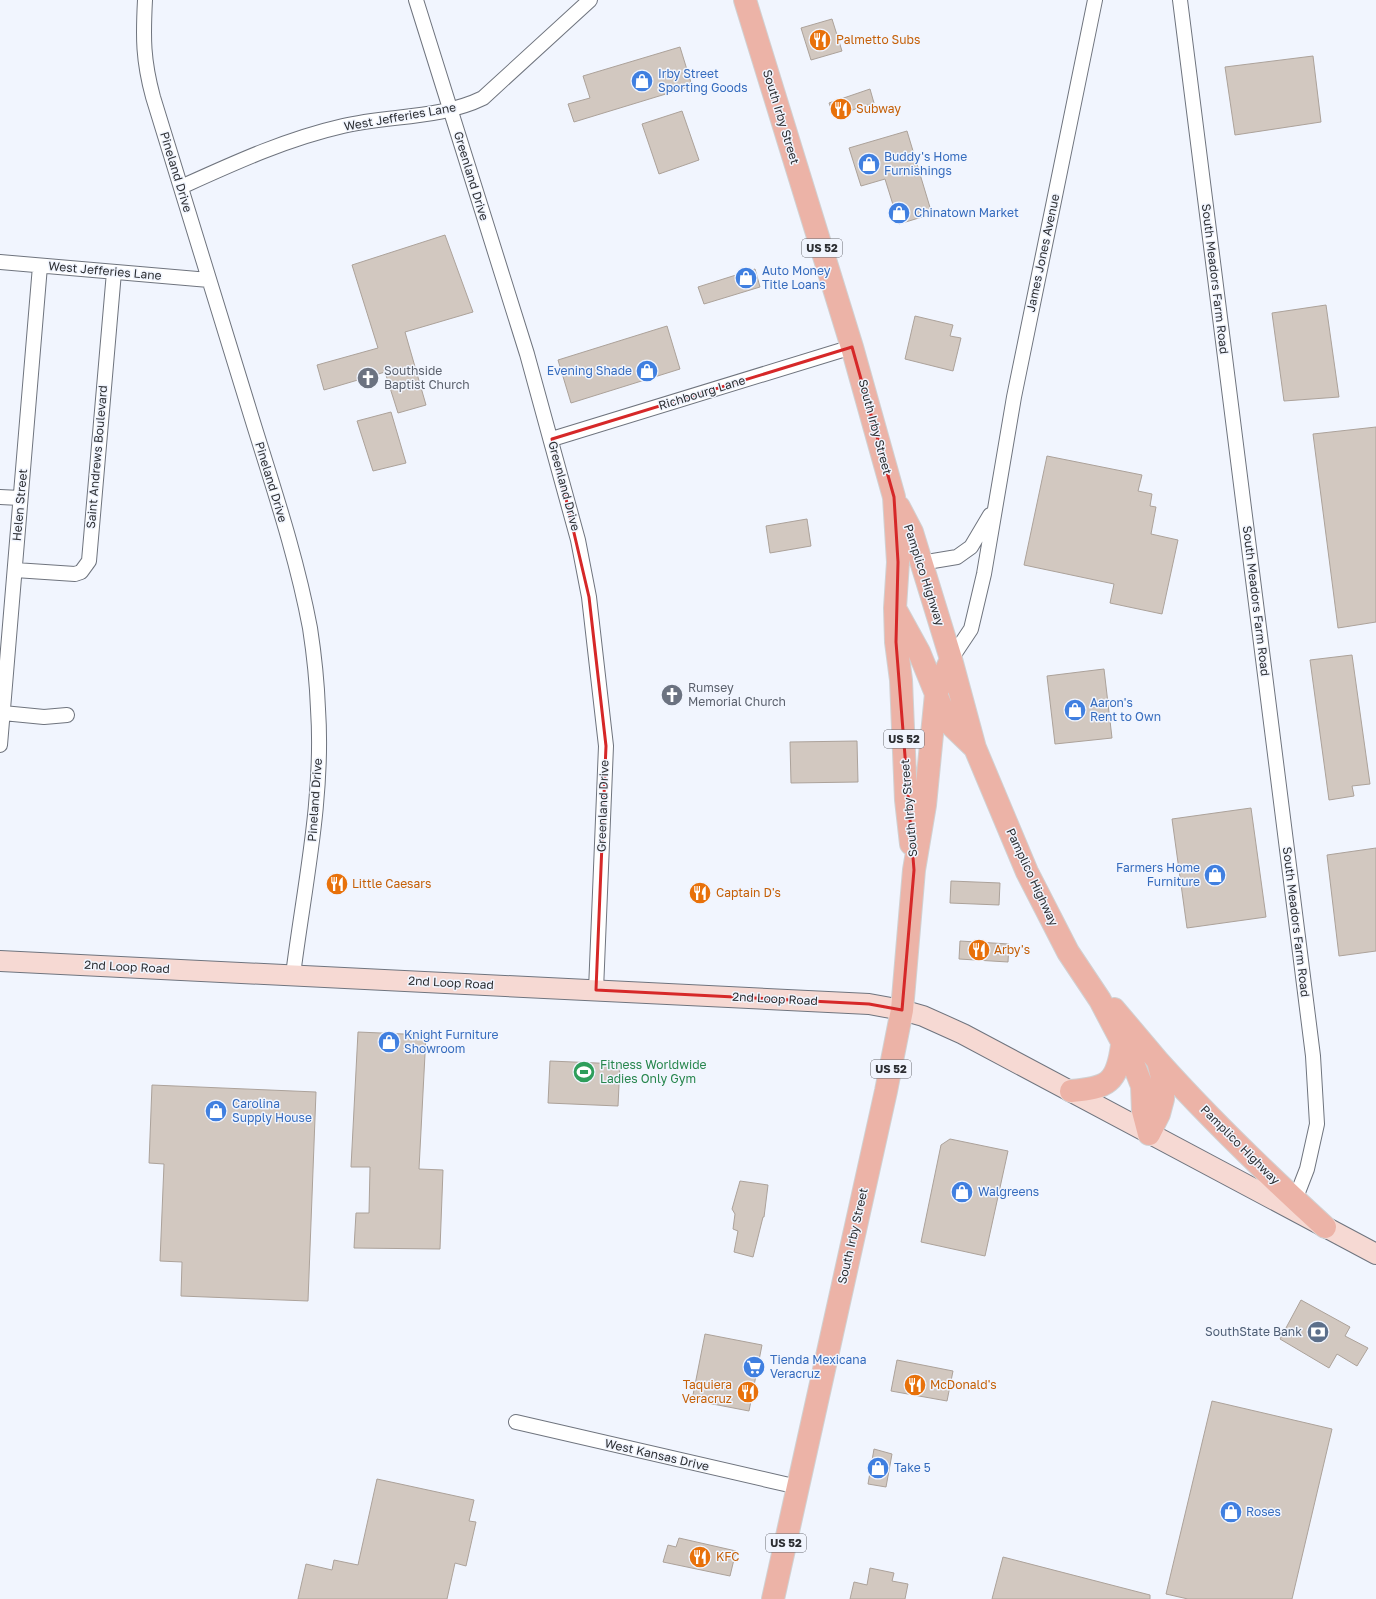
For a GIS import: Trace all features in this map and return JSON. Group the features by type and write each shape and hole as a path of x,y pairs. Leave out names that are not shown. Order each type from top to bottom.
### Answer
{"main road":[{"name":"South Irby Street","path":"745,0 852,346 894,496 898,562 895,608 896,642 901,680 906,800 914,870"},
{"name":"Pamplico Highway","path":"894,496 912,532 951,659 975,748 1027,872 1068,952 1100,1000 1122,1045 1133,1063 1142,1086 1143,1111 1149,1134"},
{"name":"Pamplico Highway","path":"895,608 919,652 947,721 975,748"},
{"name":"South Irby Street","path":"773,1599 886,1091 902,1010 914,870 925,805 936,694 951,659"},
{"name":"2nd Loop Road","path":"0,961 869,1004 902,1010"},
{"name":"Pamplico Highway","path":"1100,1000 1112,1007 1158,1061 1191,1096 1295,1200 1325,1227"},
{"name":"Pamplico Highway","path":"902,1010 923,1016 964,1034 1376,1254"},
{"path":"1071,1091 1098,1087 1111,1080 1120,1065 1122,1045"},
{"name":"Pamplico Highway","path":"1149,1134 1159,1114 1163,1099 1163,1081 1158,1061"}],"street":[{"name":"Pineland Drive","path":"145,0 143,36 147,72 284,523 310,628 316,671 318,712 315,806 312,844 293,975"},
{"name":"Greenland Drive","path":"416,0 528,354 578,540 589,597 606,746 596,990"},
{"name":"West Jefferies Lane","path":"181,187 246,158 289,141 362,122 450,109 470,104 483,98 590,0"},
{"name":"James Jones Avenue","path":"951,659 971,629 984,574 1014,397 1095,0"},
{"name":"South Meadors Farm Road","path":"1180,0 1313,1056 1317,1124 1307,1169 1295,1200"},
{"name":"West Jefferies Lane","path":"0,262 209,280"},
{"name":"Helen Street","path":"0,745 40,266"},
{"name":"Saint Andrews Boulevard","path":"14,570 75,574 81,572 88,561 114,272"},
{"name":"Richbourg Lane","path":"552,439 852,346"},
{"path":"0,497 20,498"},
{"name":"James Jones Avenue","path":"921,563 957,557 971,547 995,508"},
{"path":"3,713 44,717 67,715"},
{"name":"West Kansas Drive","path":"516,1422 798,1487"}],"highlighted area":[{"path":"852,347 894,497 898,562 896,642 914,870 902,1010 869,1004 596,990 606,746 589,597 552,439"}],"building":[{"path":"832,19 842,51 811,60 801,28"},
{"path":"680,47 692,86 574,122 568,104 590,98 583,76"},
{"path":"1313,56 1321,122 1235,135 1225,67"},
{"path":"870,89 874,103 834,116 829,103"},
{"path":"682,111 699,160 659,174 642,124"},
{"path":"907,131 932,214 899,224 885,179 861,186 849,148"},
{"path":"445,235 473,312 405,332 426,405 398,413 385,372 324,390 317,365 378,348 352,265"},
{"path":"755,269 760,287 704,304 698,287"},
{"path":"1326,305 1339,397 1284,401 1272,313"},
{"path":"915,316 953,325 950,336 961,338 953,371 905,359"},
{"path":"667,326 680,369 571,403 558,360"},
{"path":"391,412 406,463 373,471 357,421"},
{"path":"1376,427 1376,622 1338,628 1313,434"},
{"path":"1047,456 1142,475 1138,491 1152,494 1150,506 1156,507 1151,534 1178,540 1162,614 1110,603 1114,584 1024,565"},
{"path":"807,519 811,546 770,553 766,526"},
{"path":"1352,655 1370,784 1352,786 1354,796 1329,800 1310,660"},
{"path":"1104,669 1112,738 1055,744 1047,676"},
{"path":"857,741 858,782 791,783 790,742"},
{"path":"1251,808 1266,917 1187,928 1172,819"},
{"path":"1376,848 1376,951 1339,956 1327,855"},
{"path":"951,881 1000,883 999,905 950,903"},
{"path":"960,941 1009,944 1008,962 959,959"},
{"path":"358,1032 426,1035 419,1169 443,1170 440,1249 354,1248 356,1213 369,1213 370,1167 351,1167"},
{"path":"550,1061 620,1064 618,1106 548,1103"},
{"path":"152,1085 316,1092 308,1301 181,1296 182,1262 160,1261 164,1164 149,1163"},
{"path":"950,1139 1008,1151 985,1256 921,1242 941,1145"},
{"path":"740,1181 768,1185 764,1217 753,1257 734,1252 738,1231 733,1229 735,1214 732,1209"},
{"path":"1301,1300 1350,1327 1345,1336 1368,1348 1357,1366 1337,1354 1329,1368 1280,1339"},
{"path":"705,1334 762,1345 749,1411 692,1400"},
{"path":"897,1360 953,1371 947,1401 891,1391"},
{"path":"1212,1401 1332,1429 1292,1599 1188,1599 1166,1594"},
{"path":"874,1449 892,1454 886,1487 868,1484"},
{"path":"377,1479 474,1500 469,1521 476,1522 466,1566 455,1563 447,1599 298,1599 306,1564 332,1570 334,1560 358,1565"},
{"name":"KFC","path":"679,1538 736,1551 730,1576 663,1562 668,1545 676,1547"},
{"path":"1003,1557 1150,1595 1150,1599 992,1599"},
{"path":"870,1568 894,1573 892,1581 908,1584 905,1599 850,1599 854,1582 867,1585"}],"place":[{"name":"Palmetto Subs","path":"820,40"},
{"name":"Irby Street Sporting Goods","path":"642,81"},
{"name":"Subway","path":"841,109"},
{"name":"Buddy's Home Furnishings","path":"869,164"},
{"name":"Chinatown Market","path":"899,213"},
{"name":"Auto Money Title Loans","path":"746,278"},
{"name":"Evening Shade","path":"647,371"},
{"name":"Southside Baptist Church","path":"368,378"},
{"name":"Rumsey Memorial Church","path":"672,695"},
{"name":"Aaron's Rent to Own","path":"1075,710"},
{"name":"Farmers Home Furniture","path":"1215,875"},
{"name":"Little Caesars","path":"337,884"},
{"name":"Captain D's","path":"700,893"},
{"name":"Arby's","path":"979,950"},
{"name":"Knight Furniture Showroom","path":"389,1042"},
{"name":"Fitness Worldwide Ladies Only Gym","path":"584,1072"},
{"name":"Carolina Supply House","path":"216,1111"},
{"name":"Walgreens","path":"962,1192"},
{"name":"SouthState Bank","path":"1318,1332"},
{"name":"Tienda Mexicana Veracruz","path":"754,1367"},
{"name":"McDonald's","path":"915,1385"},
{"name":"Taquiera Veracruz","path":"748,1392"},
{"name":"Take 5","path":"878,1468"},
{"name":"Roses","path":"1231,1512"},
{"name":"KFC","path":"700,1557"}]}
